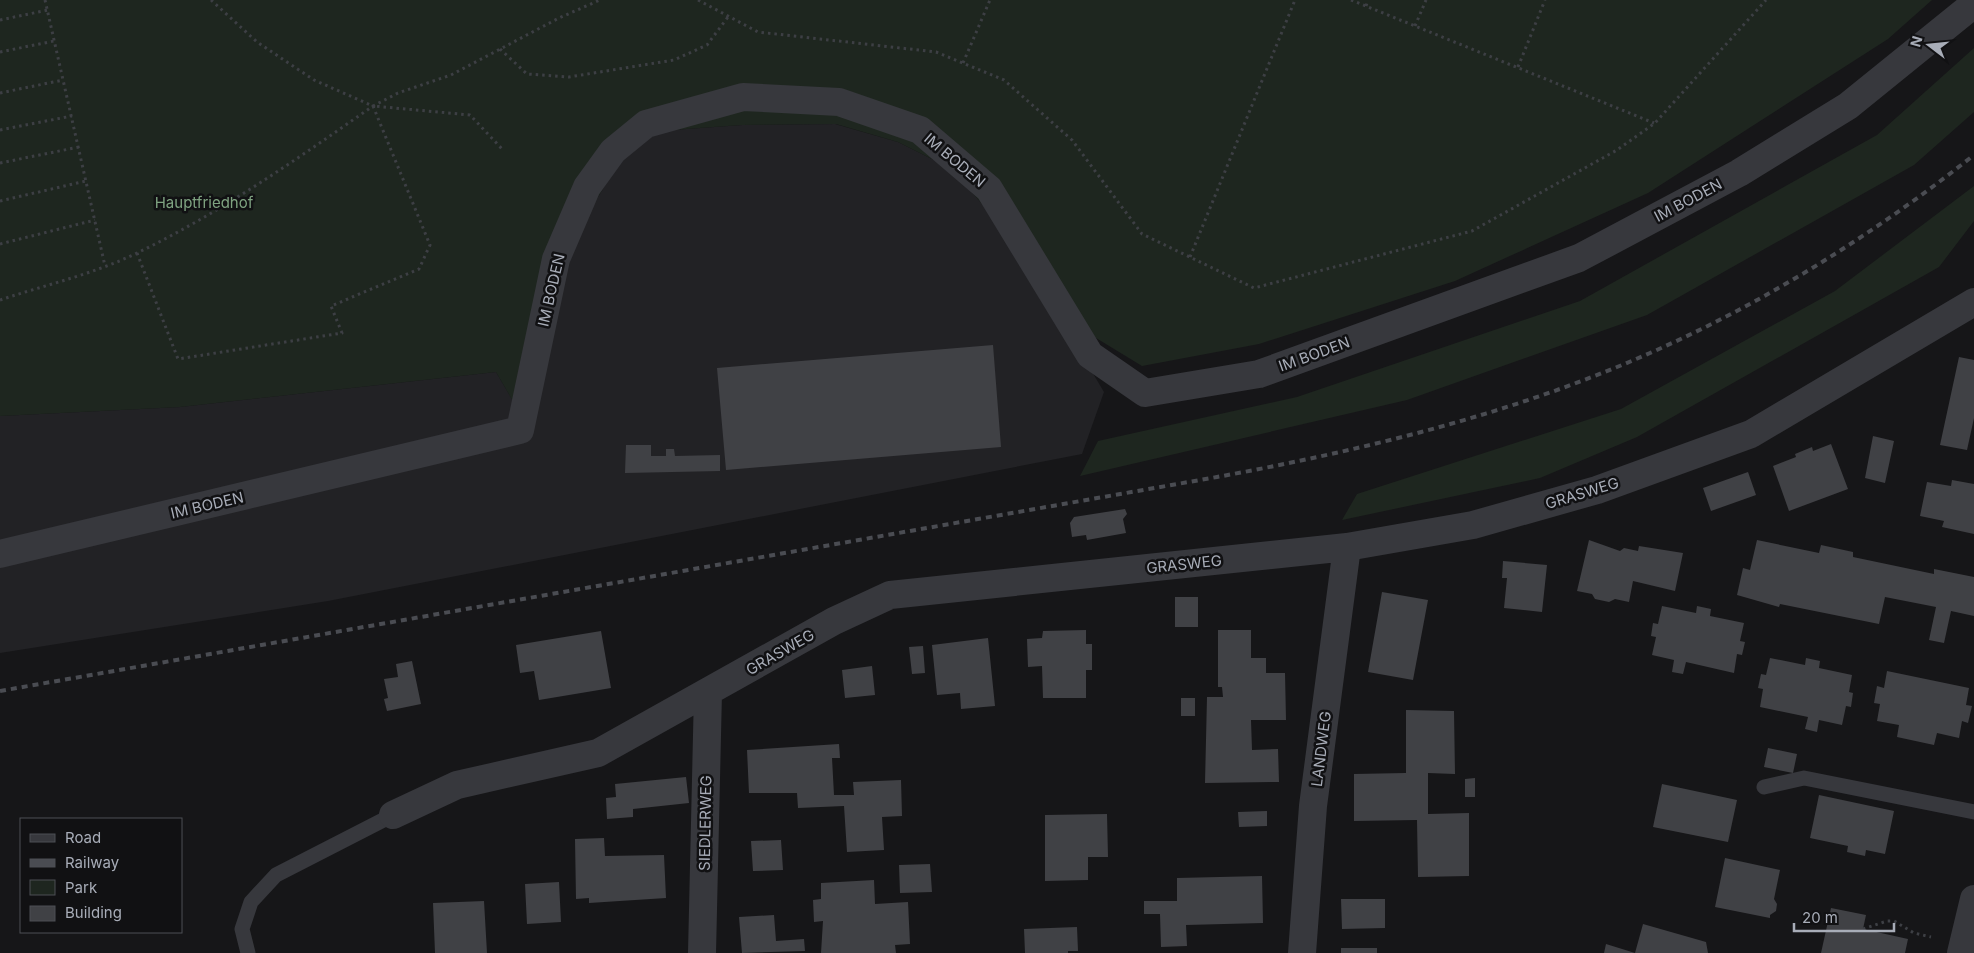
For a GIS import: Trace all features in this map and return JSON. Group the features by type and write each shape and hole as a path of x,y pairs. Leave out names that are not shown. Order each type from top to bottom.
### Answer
{"street":[{"name":"IM BODEN","path":"0,554 520,430 556,259 586,187 613,151 646,124 717,104 743,97 839,102 920,130 989,188 1090,355 1145,393 1259,374 1579,258 1739,173 1848,106 1974,4"},
{"name":"GRASWEG","path":"393,815 457,785 598,753 834,621 890,595 1347,547 1492,520 1596,490 1751,434 1974,302"},
{"name":"LANDWEG","path":"1302,953 1313,806 1347,547"},
{"name":"SIEDLERWEG","path":"702,953 708,692"},
{"path":"1961,953 1974,900"}],"lane":[{"path":"1764,787 1804,778 1974,812"},
{"path":"248,953 242,929 251,902 276,875 393,815"}],"path":[{"path":"45,0 105,266"},
{"path":"211,0 257,42 314,80 373,106 470,116 504,151"},
{"path":"0,300 105,266 136,253 222,207 373,106 398,93 452,76 559,18 600,0"},
{"path":"698,0 758,32 936,52 1004,80 1072,140 1142,234 1254,288 1472,231 1617,150 1655,123 1766,0"},
{"path":"963,63 990,0"},
{"path":"1190,257 1296,0"},
{"path":"1351,0 1655,123"},
{"path":"1366,6 1368,0"},
{"path":"1415,26 1426,0"},
{"path":"1518,67 1545,0"},
{"path":"0,20 48,10"},
{"path":"500,49 527,74 569,77 674,60 707,46 728,17"},
{"path":"0,52 54,41"},
{"path":"0,93 63,80"},
{"path":"136,253 178,359 342,333 331,306 419,269 430,245 373,106"},
{"path":"0,130 72,116"},
{"path":"0,163 79,147"},
{"path":"0,201 86,181"},
{"path":"0,244 95,220"},
{"path":"1863,930 1887,921 1894,921 1914,933 1931,937"}],"shaded area":[{"path":"835,124 898,142 950,168 1011,236 1104,392 1082,454 328,601 0,653 0,416 180,407 496,372 532,433 574,238 622,156 658,131 742,125"}],"green space":[{"name":"Hauptfriedhof","path":"0,0 1932,0 1888,39 1648,193 1455,281 1259,344 1142,366 1060,316 1011,236 950,168 898,142 836,124 742,125 658,131 622,156 574,238 532,434 496,372 180,407 0,416"},
{"path":"1974,48 1974,112 1914,165 1647,315 1407,400 1080,476 1098,441 1297,397 1580,301 1877,135"},
{"path":"1974,186 1974,221 1939,267 1637,437 1540,478 1342,520 1357,494 1621,409 1835,291"}],"building":[{"path":"993,345 1001,447 726,470 717,368"},
{"path":"1959,357 1974,360 1974,418 1967,450 1940,445"},
{"path":"1873,436 1894,441 1885,483 1865,478"},
{"path":"1831,444 1848,489 1789,511 1773,466 1796,457 1795,454 1812,447 1813,451"},
{"path":"626,445 651,445 651,456 666,456 666,449 674,449 675,456 720,455 720,471 625,473"},
{"path":"1748,472 1756,495 1711,511 1703,488"},
{"path":"1952,480 1974,484 1974,534 1942,527 1944,521 1920,516 1927,482 1951,486"},
{"path":"1125,509 1127,514 1123,519 1126,533 1087,540 1086,535 1072,537 1070,523 1074,517"},
{"path":"1589,540 1620,551 1624,548 1638,551 1639,546 1683,553 1675,591 1633,581 1629,602 1615,599 1609,602 1595,599 1592,594 1577,591"},
{"path":"1757,540 1819,553 1821,545 1853,552 1853,557 1934,574 1934,569 1974,577 1974,616 1951,611 1944,643 1929,640 1936,607 1885,597 1879,624 1780,604 1779,607 1737,595 1743,568 1750,570"},
{"path":"1503,561 1547,565 1542,612 1504,608 1507,578 1502,578"},
{"path":"1382,592 1428,600 1413,680 1368,672"},
{"path":"1175,597 1198,597 1198,627 1175,627"},
{"path":"1662,606 1696,613 1697,606 1711,609 1710,616 1744,623 1740,641 1745,642 1742,655 1737,654 1734,673 1686,662 1683,674 1672,672 1674,660 1652,655 1656,637 1651,636 1653,623 1658,624"},
{"path":"1086,630 1086,644 1092,644 1092,670 1086,670 1086,698 1043,698 1042,666 1028,667 1027,639 1042,638 1043,631"},
{"path":"1218,630 1251,630 1251,658 1266,658 1266,673 1285,673 1286,720 1251,720 1252,750 1278,749 1279,782 1205,783 1207,697 1223,697 1222,687 1218,687"},
{"path":"601,631 611,688 539,700 534,671 520,673 516,645"},
{"path":"988,638 995,706 961,709 960,693 937,695 932,645"},
{"path":"923,646 925,673 912,674 909,647"},
{"path":"1770,658 1805,665 1806,658 1820,661 1819,668 1852,675 1849,692 1853,693 1851,707 1846,706 1842,725 1819,720 1817,732 1805,729 1808,717 1760,707 1763,689 1758,688 1761,674 1766,675"},
{"path":"412,661 421,704 387,711 384,699 388,698 384,679 398,677 396,664"},
{"path":"872,666 875,695 845,698 842,670"},
{"path":"1887,671 1969,688 1966,705 1972,706 1968,723 1962,721 1959,738 1937,733 1934,745 1897,737 1899,725 1877,721 1880,704 1874,703 1877,686 1884,688"},
{"path":"1181,698 1195,698 1195,716 1181,716"},
{"path":"1406,710 1454,711 1455,774 1428,773 1428,814 1469,813 1469,876 1418,877 1417,820 1354,821 1354,774 1406,773"},
{"path":"839,744 840,758 832,758 834,795 854,795 853,782 901,780 902,816 882,817 884,850 847,852 844,806 798,808 797,793 749,793 747,750"},
{"path":"1768,748 1797,754 1793,773 1764,767"},
{"path":"686,777 689,803 633,809 633,817 607,819 606,798 616,797 615,784"},
{"path":"1475,778 1475,797 1465,797 1465,779"},
{"path":"1662,784 1737,800 1728,842 1653,827"},
{"path":"1819,795 1894,811 1885,854 1866,850 1865,856 1847,852 1848,846 1810,838"},
{"path":"1267,811 1267,826 1239,827 1238,812"},
{"path":"1107,814 1108,857 1088,857 1088,880 1045,881 1045,815"},
{"path":"604,838 605,856 664,855 666,898 589,903 589,898 576,899 575,839"},
{"path":"781,840 783,870 753,871 751,841"},
{"path":"1725,858 1780,870 1774,899 1777,904 1776,911 1770,915 1770,918 1715,907"},
{"path":"930,864 932,892 900,893 899,865"},
{"path":"1262,876 1263,923 1186,925 1187,946 1161,947 1160,914 1144,914 1144,901 1177,901 1177,878"},
{"path":"874,880 875,904 908,902 910,944 895,945 896,953 821,953 823,921 814,922 813,900 821,899 821,883"},
{"path":"559,882 561,922 527,924 525,884"},
{"path":"1341,899 1385,899 1385,928 1342,929"},
{"path":"484,901 487,953 435,953 433,903"},
{"path":"1831,908 1866,915 1863,929 1908,939 1905,953 1821,953"},
{"path":"774,915 776,941 804,939 805,951 742,953 739,917"},
{"path":"1643,924 1706,942 1708,953 1635,953"},
{"path":"1077,927 1078,951 1068,951 1068,953 1025,953 1024,929"},
{"path":"1606,944 1635,953 1604,953"},
{"path":"1341,948 1377,948 1377,953 1341,953"}],"railway":[{"path":"0,691 1217,477 1327,455 1437,428 1491,412 1598,375 1650,353 1736,312 1858,239 1898,212 1974,155"}]}
